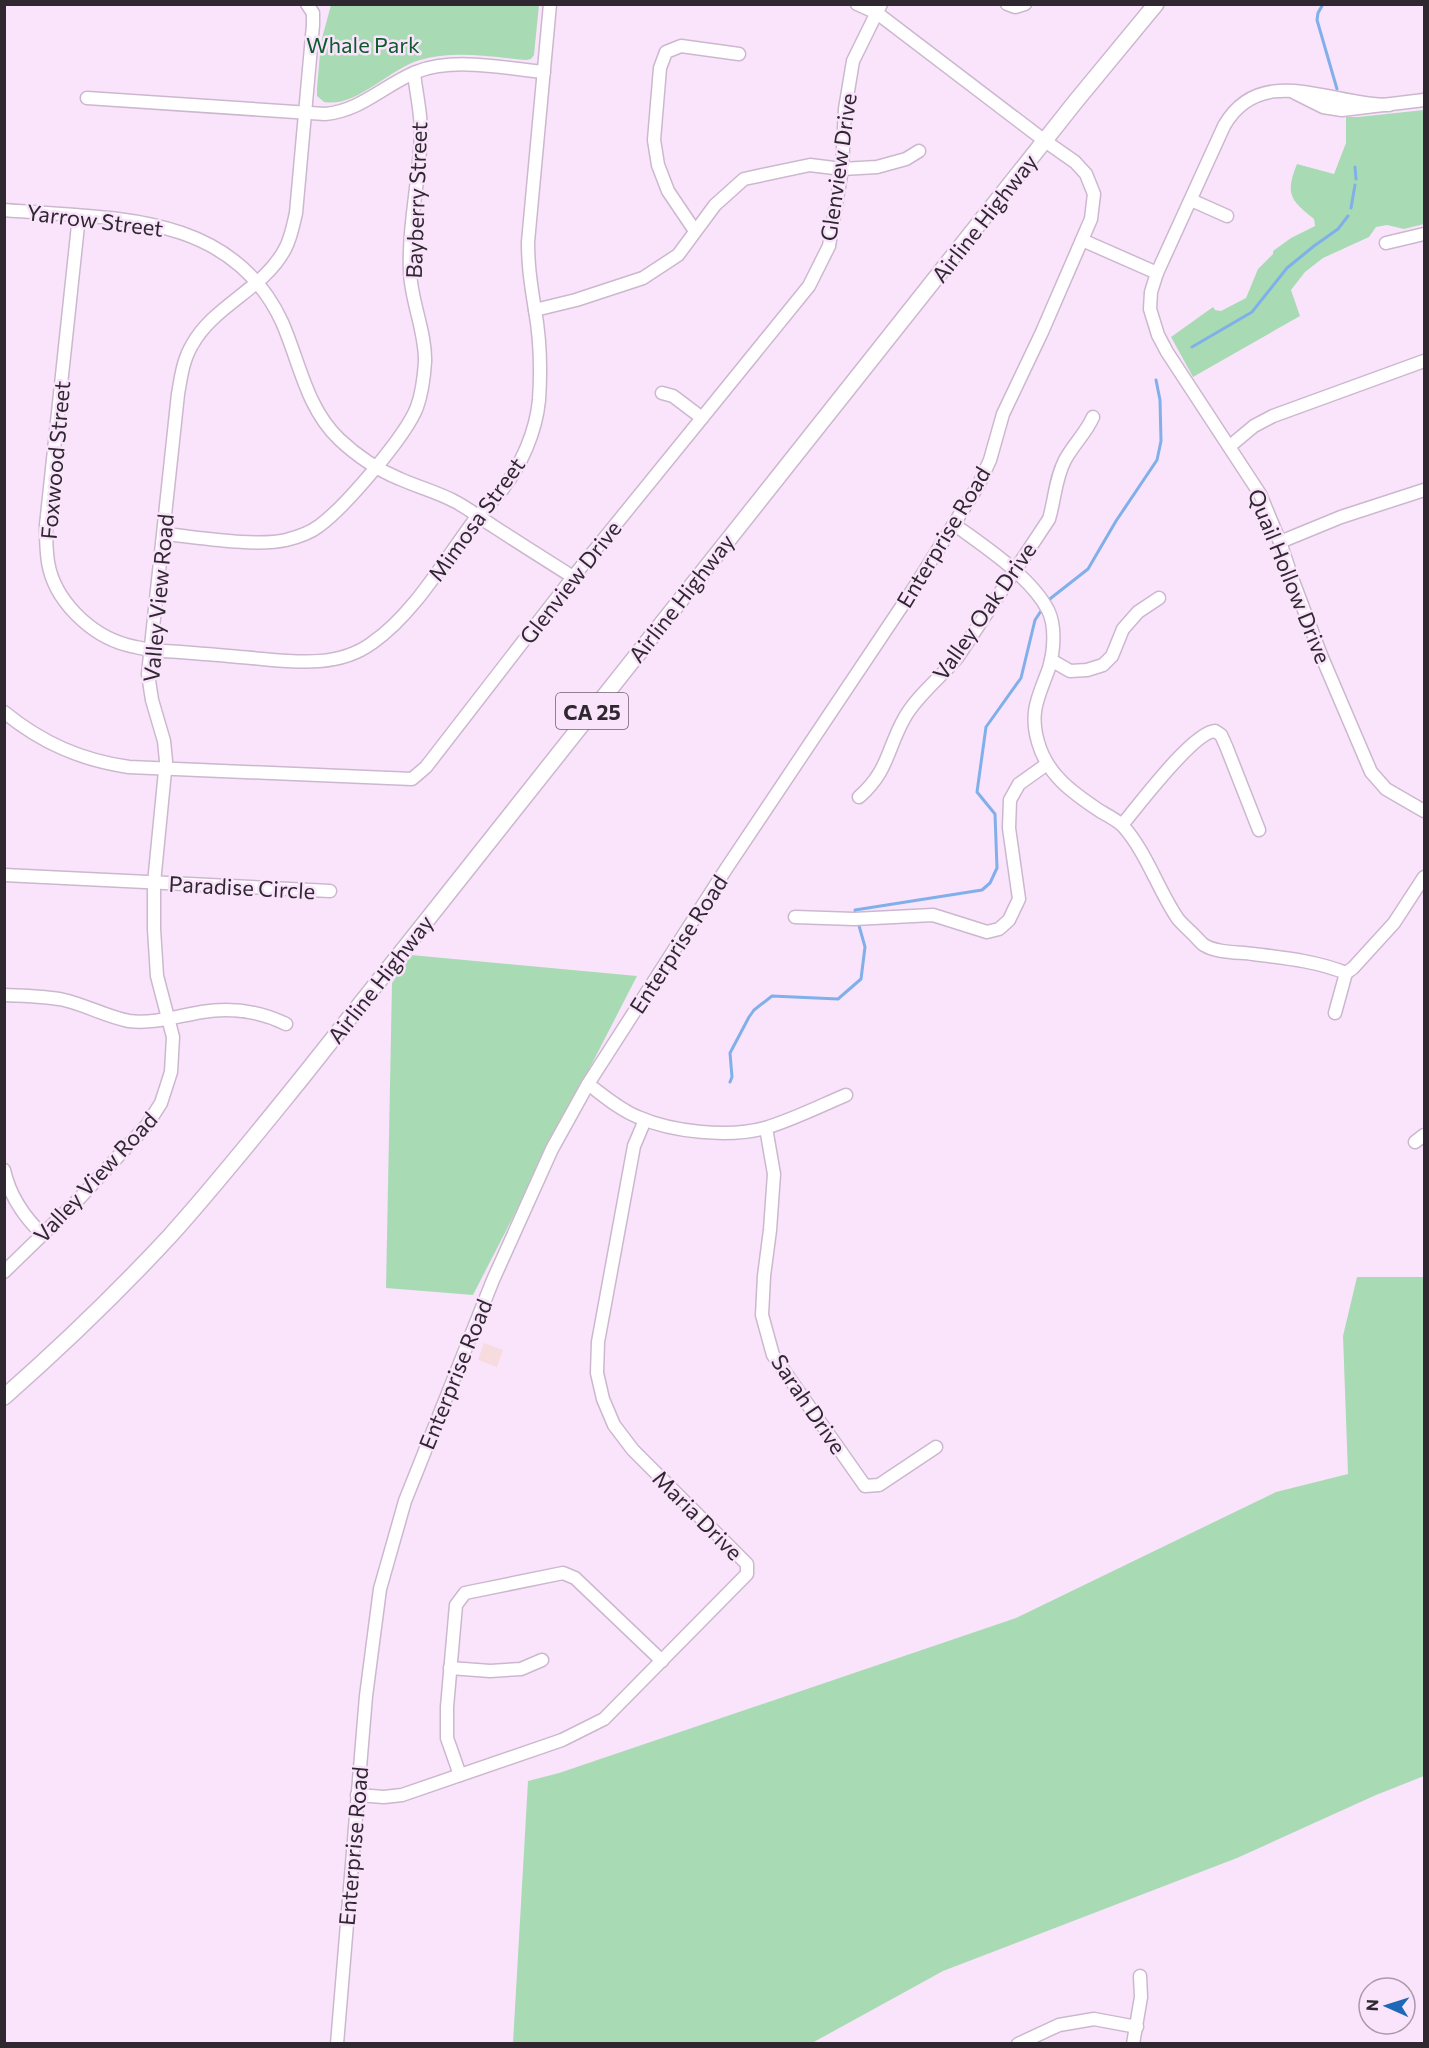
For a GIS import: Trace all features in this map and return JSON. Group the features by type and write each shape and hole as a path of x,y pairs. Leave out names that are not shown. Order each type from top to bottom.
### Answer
{"main road":[{"name":"Airline Highway","path":"4,1397 114,1295 170,1235 302,1079 1156,4"}],"street":[{"name":"Valley View Road","path":"4,1272 121,1154 157,1112 173,1063 173,1036 161,993 154,951 154,883 166,769 164,741 149,686 150,650 178,394 186,357 192,344 206,325 279,259 291,236 296,213 313,25 313,13 307,4"},
{"name":"Mimosa Street","path":"150,650 314,662 342,658 358,652 380,637 398,620 430,583 478,516 510,479 523,455 535,422 539,401 536,310 529,274 528,242 550,4"},
{"name":"Enterprise Road","path":"337,2043 366,1696 380,1589 405,1501 493,1280 552,1149 588,1084 726,869 955,525 990,460 1004,414 1091,219 1094,194 1086,174 1076,162 1045,141 879,9 857,4"},
{"name":"Glenview Drive","path":"4,712 43,740 91,760 166,769 412,779 426,767 573,577 808,286 829,246 842,169 845,109 853,61 879,9"},
{"path":"695,231 668,191 658,165 654,140 660,68 666,52 681,46 739,54"},
{"path":"87,98 330,114 348,110 403,78 432,67 452,64 544,72"},
{"name":"Bayberry Street","path":"164,534 262,542 298,536 318,527 333,515 375,467 417,408 425,358 410,273 421,131 414,73"},
{"name":"Quail Hollow Drive","path":"1425,100 1370,105 1320,94 1287,90 1257,96 1233,112 1224,126 1157,273 1151,292 1150,309 1158,335 1167,352 1260,494 1321,655 1371,772 1386,789 1425,811"},
{"path":"536,310 576,300 643,278 678,255 714,205 744,179 810,165 842,169 877,167 906,159 919,151"},
{"path":"1191,200 1227,216"},
{"name":"Yarrow Street","path":"4,210 118,219 174,229 213,246 256,282 272,303 281,320 307,392 322,418 340,440 375,467 456,502 573,577"},
{"name":"Foxwood Street","path":"79,216 46,525 48,563 59,592 88,625 116,641 150,650"},
{"path":"1386,243 1425,234"},
{"path":"1082,240 1157,273"},
{"path":"1230,446 1254,426 1272,416 1425,361"},
{"path":"662,393 673,396 702,418"},
{"name":"Valley Oak Drive","path":"860,797 881,772 905,716 957,658 1049,519 1055,500 1056,482 1061,470 1093,417"},
{"path":"1280,542 1341,517 1425,490"},
{"path":"955,525 1015,572 1034,590 1048,610 1053,636 1051,660 1038,693 1034,714 1038,744 1054,775 1073,793 1122,825 1179,920 1204,945 1226,951 1330,966 1346,973"},
{"path":"1051,660 1070,671 1088,670 1103,665 1112,656 1119,636 1127,624 1138,612 1159,598"},
{"path":"1122,825 1181,756 1210,731 1215,731 1221,735 1226,746 1259,830"},
{"path":"795,917 854,919 923,914 944,917 987,932 999,929 1009,920 1019,899 1008,806 1019,784 1047,764"},
{"name":"Paradise Circle","path":"4,875 330,891"},
{"path":"1335,1013 1346,973 1394,923 1425,877"},
{"path":"4,995 64,1000 129,1021 170,1019 210,1011 242,1011 267,1015 286,1024"},
{"path":"588,1084 636,1117 663,1125 711,1133 747,1132 766,1128 846,1095"},
{"name":"Maria Drive","path":"357,1795 384,1797 402,1795 562,1740 604,1719 747,1574 747,1564 633,1450 614,1425 603,1399 597,1373 598,1342 634,1146 645,1120"},
{"name":"Sarah Drive","path":"766,1128 774,1174 762,1315 773,1355 865,1486 879,1485 936,1447"},
{"path":"4,1170 12,1195 20,1210 43,1235"},
{"path":"460,1775 447,1738 447,1707 456,1605 465,1593 563,1573 575,1578 662,1661"},
{"path":"450,1668 490,1671 521,1669 542,1660"},
{"path":"1133,2043 1142,1997 1140,1976"},
{"path":"1018,2043 1059,2025 1094,2019 1137,2027"}],"shaded area":[{"path":"484,1343 503,1350 497,1367 478,1360"}],"green space":[{"name":"Whale Park","path":"331,5 539,5 534,55 531,59 526,60 473,55 433,57 408,65 348,99 324,102 317,96 317,88 321,42"},
{"path":"1424,110 1424,224 1404,229 1387,225 1376,227 1369,237 1323,258 1305,272 1291,290 1300,316 1193,377 1171,337 1213,307 1221,311 1246,298 1258,269 1273,254 1273,251 1291,238 1315,226 1314,219 1300,207 1292,196 1291,183 1297,164 1334,174 1346,143 1346,117"},
{"path":"411,955 637,976 473,1295 386,1288 392,983"},
{"path":"1357,1277 1424,1277 1424,1776 1376,1795 1237,1858 943,1971 812,2043 513,2043 528,1781 559,1773 1016,1618 1276,1492 1348,1474 1343,1336"}],"waterway":[{"path":"1323,4 1317,20 1337,89"},
{"path":"1355,167 1356,179"},
{"path":"1351,208 1355,185"},
{"path":"1192,347 1252,312 1287,268 1338,229 1348,216"},
{"path":"1047,603 1088,569 1116,521 1157,460 1161,441 1160,400 1156,380"},
{"path":"856,916 855,910 982,890 990,883 997,868 995,814 977,792 986,727 1021,678 1035,620 1043,608"},
{"path":"730,1082 732,1077 730,1053 754,1010 772,996 838,999 861,979 865,947 858,922"}]}
